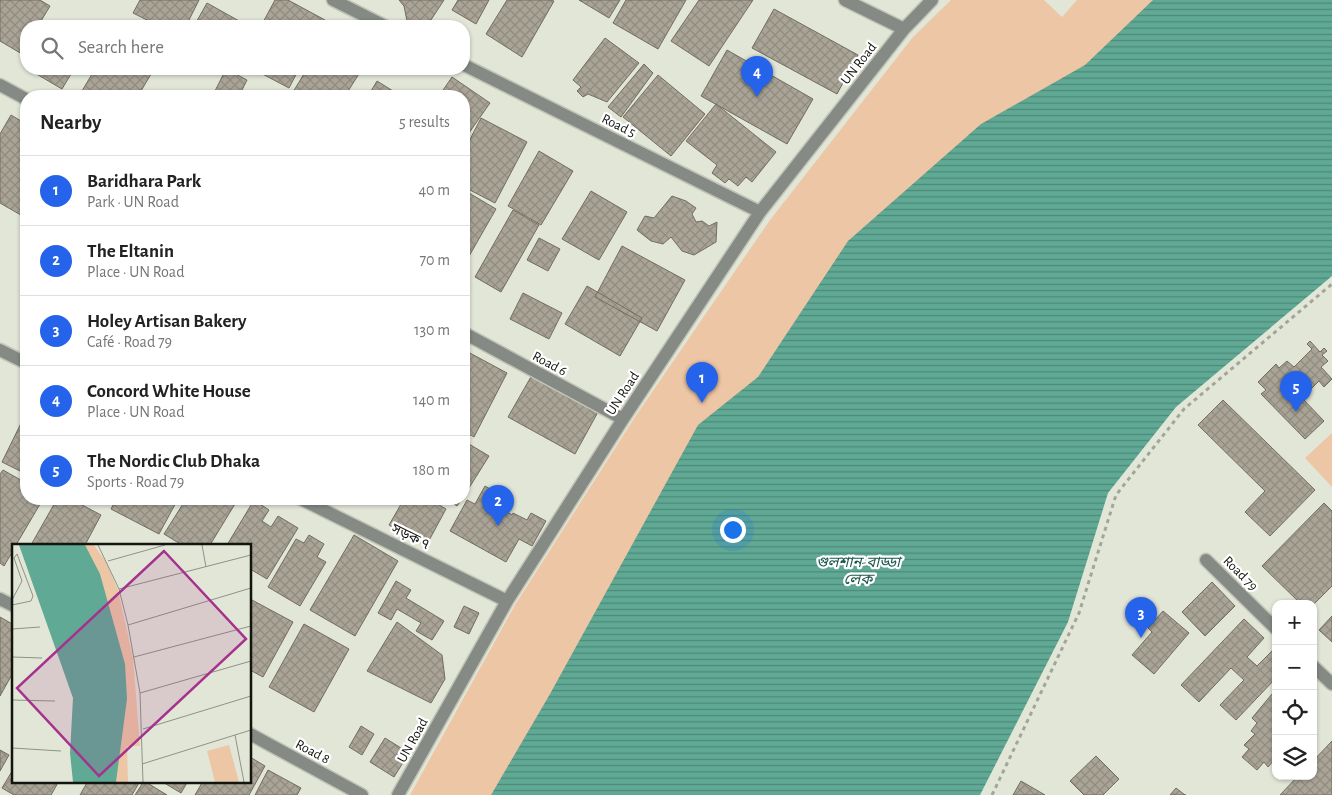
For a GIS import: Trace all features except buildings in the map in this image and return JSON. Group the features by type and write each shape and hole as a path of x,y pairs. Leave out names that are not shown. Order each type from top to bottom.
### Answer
{"street":[{"path":"332,0 373,20"},
{"path":"845,0 904,29"},
{"name":"UN Road","path":"398,795 507,601 623,419 760,212 904,29 932,0"},
{"name":"Road 5","path":"470,68 760,212"},
{"path":"0,85 20,96"},
{"name":"Road 6","path":"470,336 623,419"},
{"path":"0,350 20,360"},
{"name":"সড়ক ৭","path":"313,505 507,601"},
{"name":"Road 79","path":"1206,560 1272,625"},
{"path":"0,599 12,605"},
{"path":"1317,670 1332,684"},
{"name":"Road 8","path":"251,735 362,795"}],"path":[{"path":"992,795 1079,613 1116,495 1184,409 1332,284"}],"shaded area":[{"path":"951,0 1044,0 1062,17 1077,0 1157,0 497,795 410,795 515,605 635,417 770,220 913,37"},
{"path":"1332,433 1332,487 1305,458"}],"water":[{"name":"গুলশান-বাড্ডা লেক","path":"1153,0 1332,0 1332,276 1176,407 1108,493 1068,622 980,795 491,795 550,694 698,425 758,377 848,241 981,124 1085,65"}],"place":[{"name":"Concord White House","path":"757,97"},
{"name":"Baridhara Park","path":"702,403"},
{"name":"The Nordic Club Dhaka","path":"1296,412"},
{"name":"The Eltanin","path":"498,526"},
{"name":"Holey Artisan Bakery","path":"1141,638"}]}
